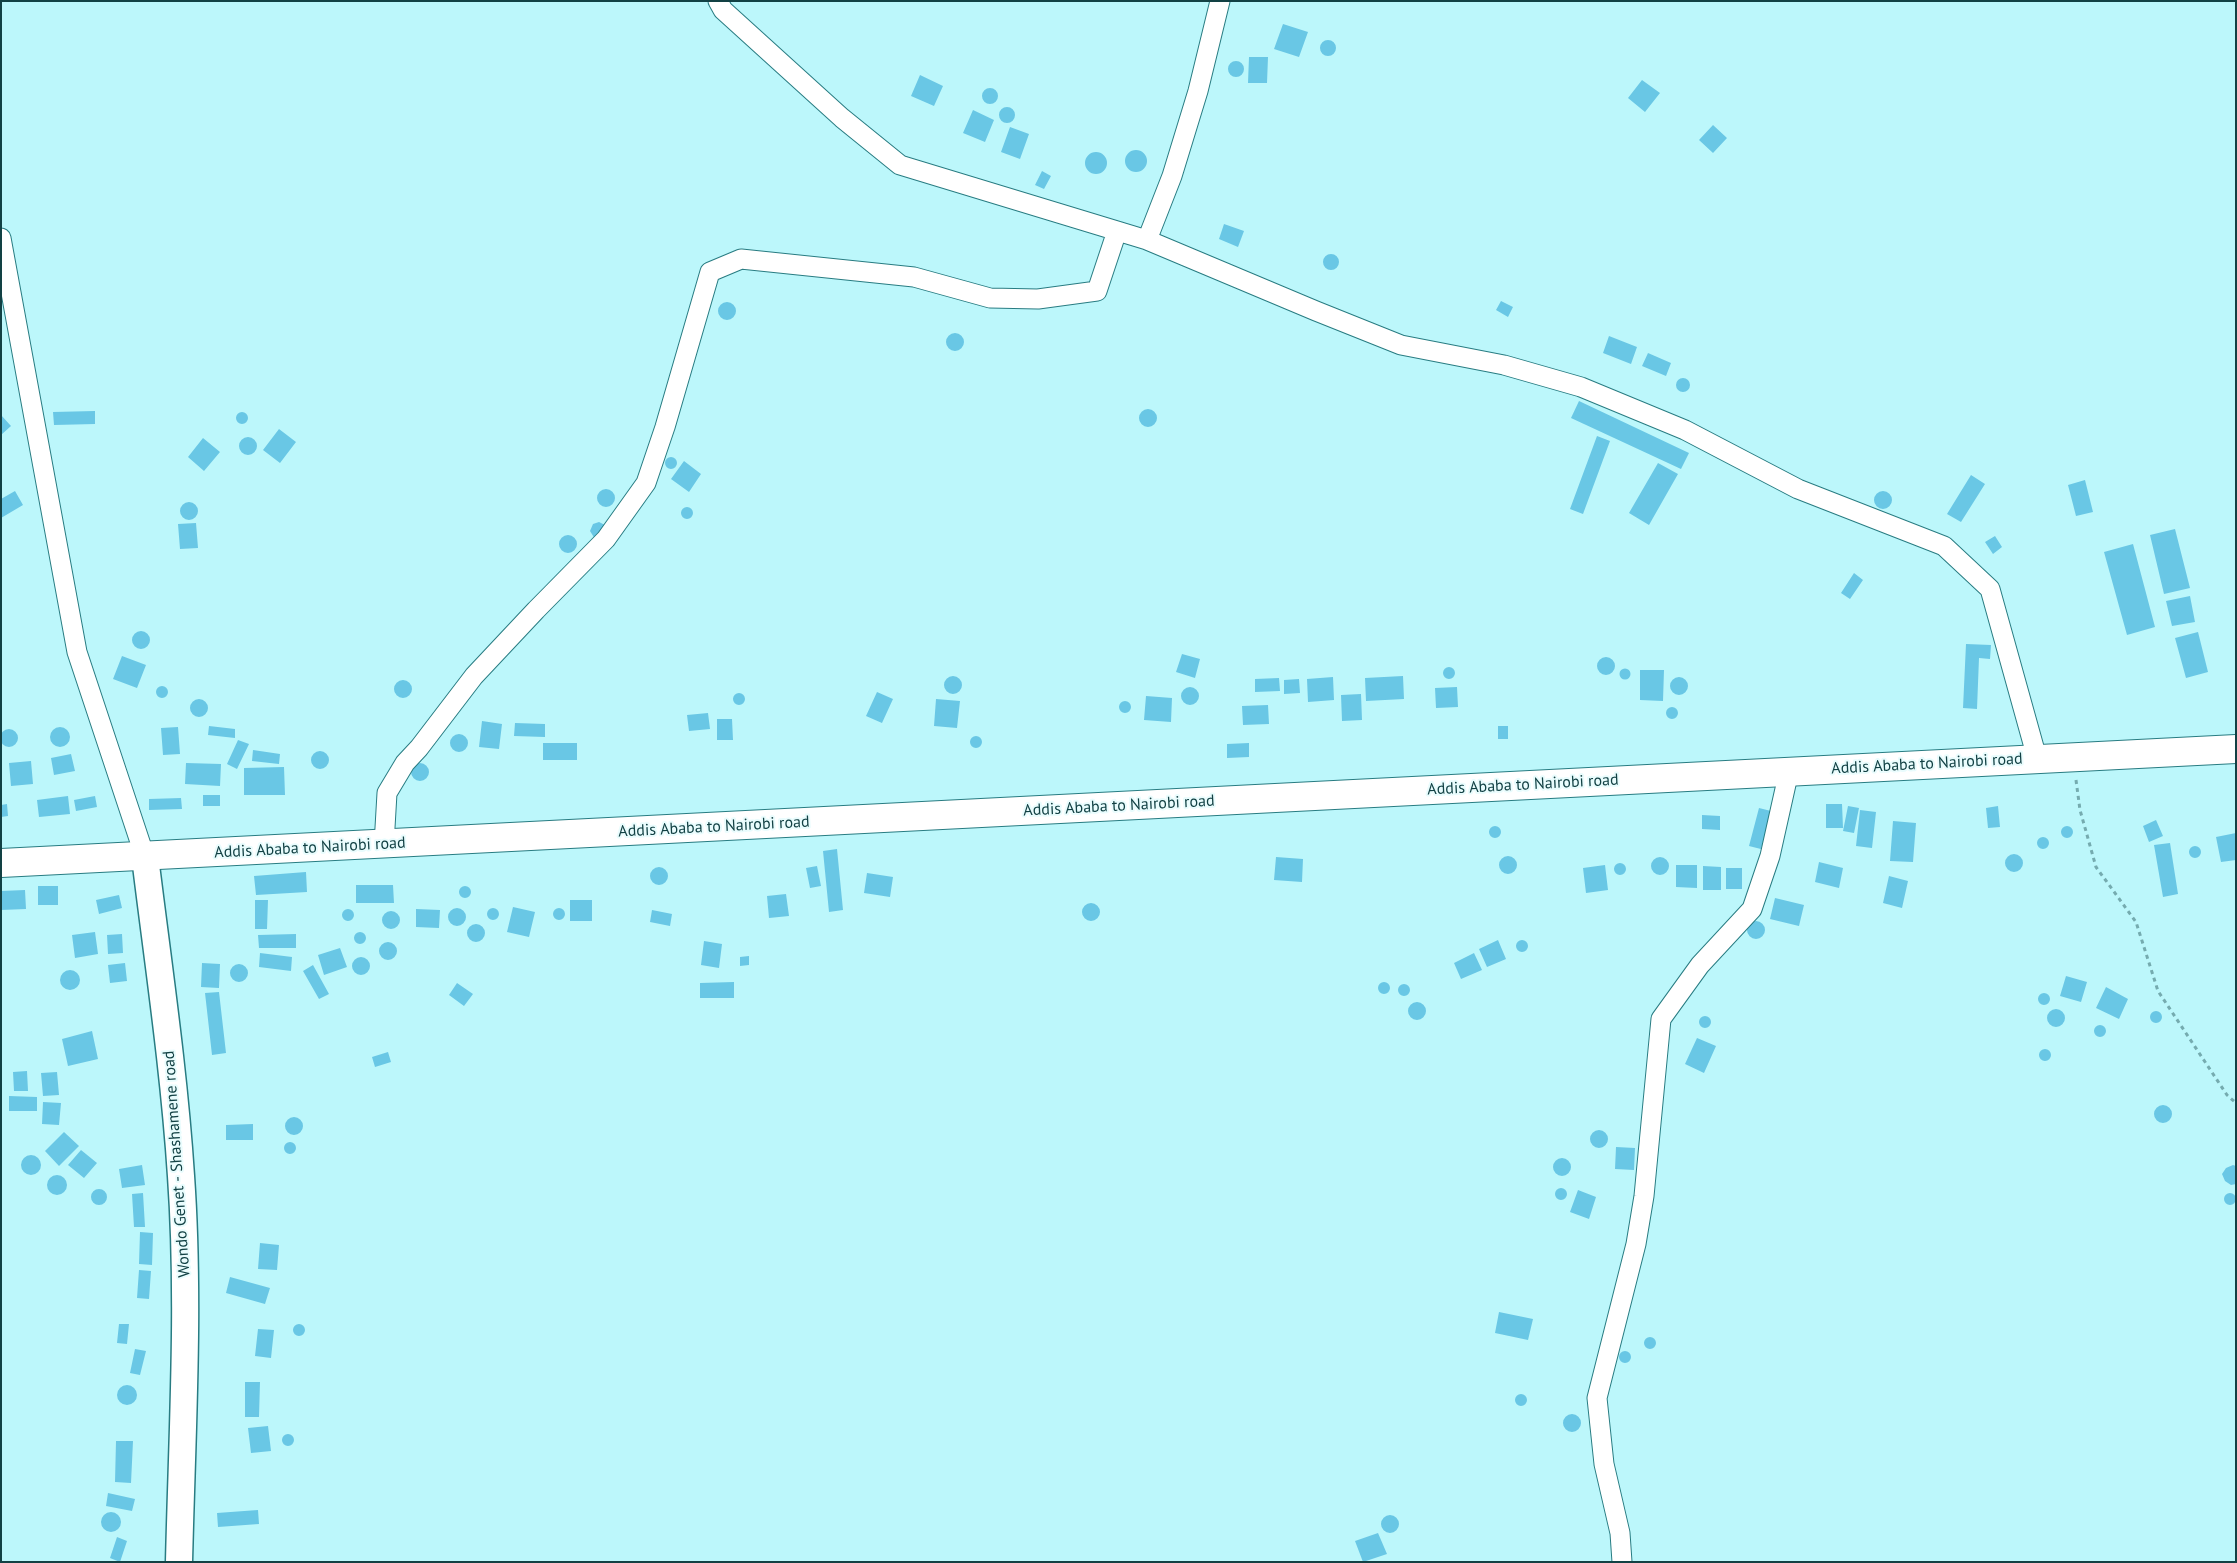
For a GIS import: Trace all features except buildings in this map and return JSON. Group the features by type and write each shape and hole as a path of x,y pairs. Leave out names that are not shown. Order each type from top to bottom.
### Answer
{"highway":[{"name":"Addis Ababa to Nairobi road","path":"1,863 384,845 2037,758 2236,750"}],"main road":[{"name":"Wondo Genet - Shashamene road","path":"145,857 169,1050 181,1176 186,1281 179,1562"}],"street":[{"path":"718,1 723,10 792,74 900,165 1147,240 1401,345 1504,365 1581,387 1685,430 1798,489 1944,546 1990,589 2037,758"},
{"path":"1147,240 1172,176 1198,92 1220,1"},
{"path":"384,845 387,793 404,763 419,748 474,676 606,539 646,483 666,427 710,272 741,259 914,277 990,298 1038,299 1097,292 1117,231"},
{"path":"1,238 77,652 145,857"},
{"path":"1622,1562 1620,1534 1604,1464 1596,1398 1636,1244 1644,1196 1661,1019 1700,965 1752,909 1770,856 1789,771"}],"path":[{"path":"2073,757 2080,810 2096,867 2136,922 2158,992 2227,1096 2236,1103"}]}
